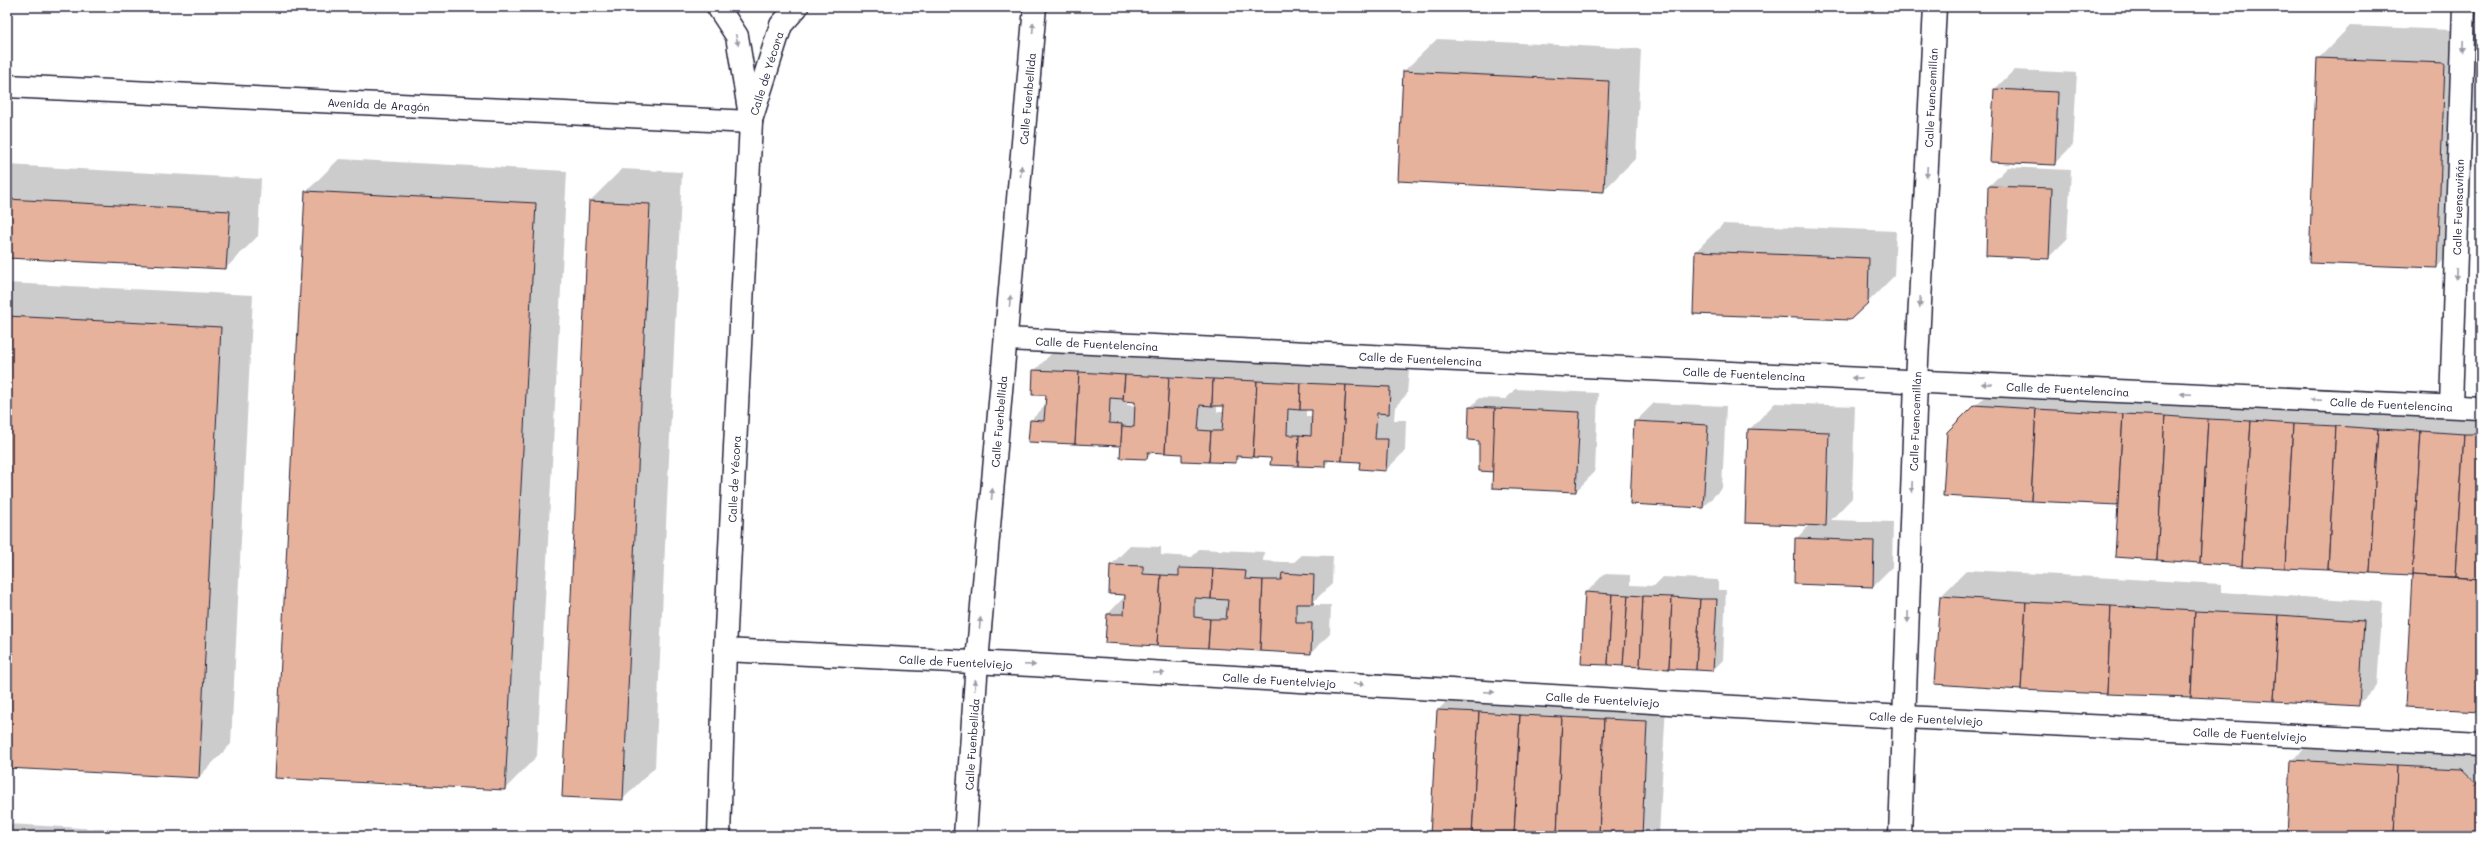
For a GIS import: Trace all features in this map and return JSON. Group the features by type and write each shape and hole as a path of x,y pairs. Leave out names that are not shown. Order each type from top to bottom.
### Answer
{"street":[{"name":"Calle de Yécora","path":"718,7 737,36 751,122 725,650 719,836"},
{"name":"Calle de Yécora","path":"751,122 781,25 797,7"},
{"name":"Calle Fuenbellida","path":"964,836 977,662 1007,340 1035,7"},
{"name":"Calle Fuencemillán","path":"1900,836 1916,381 1935,7"},
{"name":"Calle Fuensaviñán","path":"2451,406 2464,7"},
{"name":"Avenida de Aragón","path":"7,86 751,122"},
{"name":"Calle de Fuentelencina","path":"1007,340 2481,408"},
{"name":"Calle de Fuentelviejo","path":"725,650 977,662 1904,717 2481,745"}],"building":[{"path":"2317,58 2445,63 2437,268 2309,263"},
{"path":"1403,71 1609,81 1604,192 1398,181"},
{"path":"1994,89 2058,92 2055,165 1990,162"},
{"path":"1988,186 2052,188 2049,259 1986,256"},
{"path":"305,191 536,203 505,790 275,778"},
{"path":"7,199 230,211 226,269 7,258"},
{"path":"589,201 650,204 623,800 562,797"},
{"path":"1695,251 1869,258 1868,303 1850,320 1693,314"},
{"path":"7,316 221,327 199,778 7,768"},
{"path":"1033,370 1079,372 1075,444 1028,442 1030,420 1044,421 1046,395 1032,395"},
{"path":"1079,372 1125,375 1123,399 1110,398 1109,423 1122,424 1121,446 1075,444"},
{"path":"1125,375 1169,377 1165,453 1148,452 1147,459 1120,458 1122,426 1134,427 1135,402 1123,401"},
{"path":"1169,377 1213,379 1212,406 1200,405 1198,430 1211,431 1209,462 1182,461 1182,454 1165,453"},
{"path":"1213,379 1257,381 1253,457 1236,456 1236,463 1209,462 1211,431 1222,431 1224,406 1212,406"},
{"path":"1257,381 1301,383 1300,410 1288,409 1287,435 1299,435 1298,466 1270,465 1271,458 1253,457"},
{"path":"1301,383 1346,385 1342,461 1325,460 1325,467 1298,466 1299,435 1311,436 1312,410 1300,410"},
{"path":"1346,385 1390,387 1389,414 1377,413 1375,439 1388,439 1386,471 1359,469 1360,462 1342,461"},
{"path":"1974,405 2036,409 2031,501 1943,496 1947,432"},
{"path":"1469,407 1495,408 1494,472 1479,471 1479,441 1468,440"},
{"path":"1495,408 1580,412 1576,492 1492,488"},
{"path":"2036,409 2123,414 2118,505 2031,501"},
{"path":"2123,414 2165,416 2157,560 2115,557"},
{"path":"2165,416 2208,419 2200,563 2157,560"},
{"path":"2208,419 2251,421 2242,566 2200,563"},
{"path":"1634,421 1708,425 1703,508 1630,504"},
{"path":"2251,421 2293,424 2285,568 2242,566"},
{"path":"2293,424 2336,426 2328,570 2285,568"},
{"path":"2336,426 2378,429 2370,573 2328,570"},
{"path":"1748,429 1829,432 1826,526 1745,523"},
{"path":"2378,429 2421,431 2412,575 2370,573"},
{"path":"2421,431 2464,434 2455,577 2412,575"},
{"path":"2464,434 2477,434 2481,438 2481,579 2455,577"},
{"path":"1795,538 1874,541 1873,587 1794,584"},
{"path":"1110,565 1143,566 1143,574 1161,575 1157,646 1105,643 1107,614 1124,614 1125,595 1109,594"},
{"path":"1179,568 1213,569 1211,599 1194,598 1194,617 1210,619 1208,648 1157,646 1161,575 1179,576"},
{"path":"1213,569 1246,571 1245,579 1263,580 1260,651 1208,648 1210,619 1226,619 1228,600 1211,599"},
{"path":"1282,573 1314,575 1313,604 1296,604 1296,623 1312,623 1311,654 1260,651 1263,580 1281,580"},
{"path":"2412,575 2481,579 2481,711 2405,707"},
{"path":"1585,592 1612,594 1608,665 1581,664"},
{"path":"1612,594 1628,595 1623,666 1608,665"},
{"path":"1628,595 1643,596 1640,667 1623,666"},
{"path":"1643,596 1672,597 1669,669 1640,667"},
{"path":"1940,596 2026,602 2021,690 1934,684"},
{"path":"1672,597 1700,599 1696,670 1669,669"},
{"path":"1700,599 1717,599 1713,671 1696,670"},
{"path":"2026,602 2111,606 2107,694 2021,690"},
{"path":"2111,606 2195,611 2191,697 2107,694"},
{"path":"2195,611 2279,615 2274,701 2191,697"},
{"path":"2279,615 2364,621 2359,706 2274,701"},
{"path":"1437,710 1479,712 1472,836 1430,836"},
{"path":"1479,712 1520,715 1514,836 1472,836"},
{"path":"1520,715 1562,717 1557,836 1514,836"},
{"path":"1562,717 1604,719 1599,836 1557,836"},
{"path":"1604,719 1647,721 1642,836 1599,836"},
{"path":"2291,760 2397,766 2394,836 2287,836"},
{"path":"2397,766 2462,769 2481,787 2481,836 2394,836"}]}
